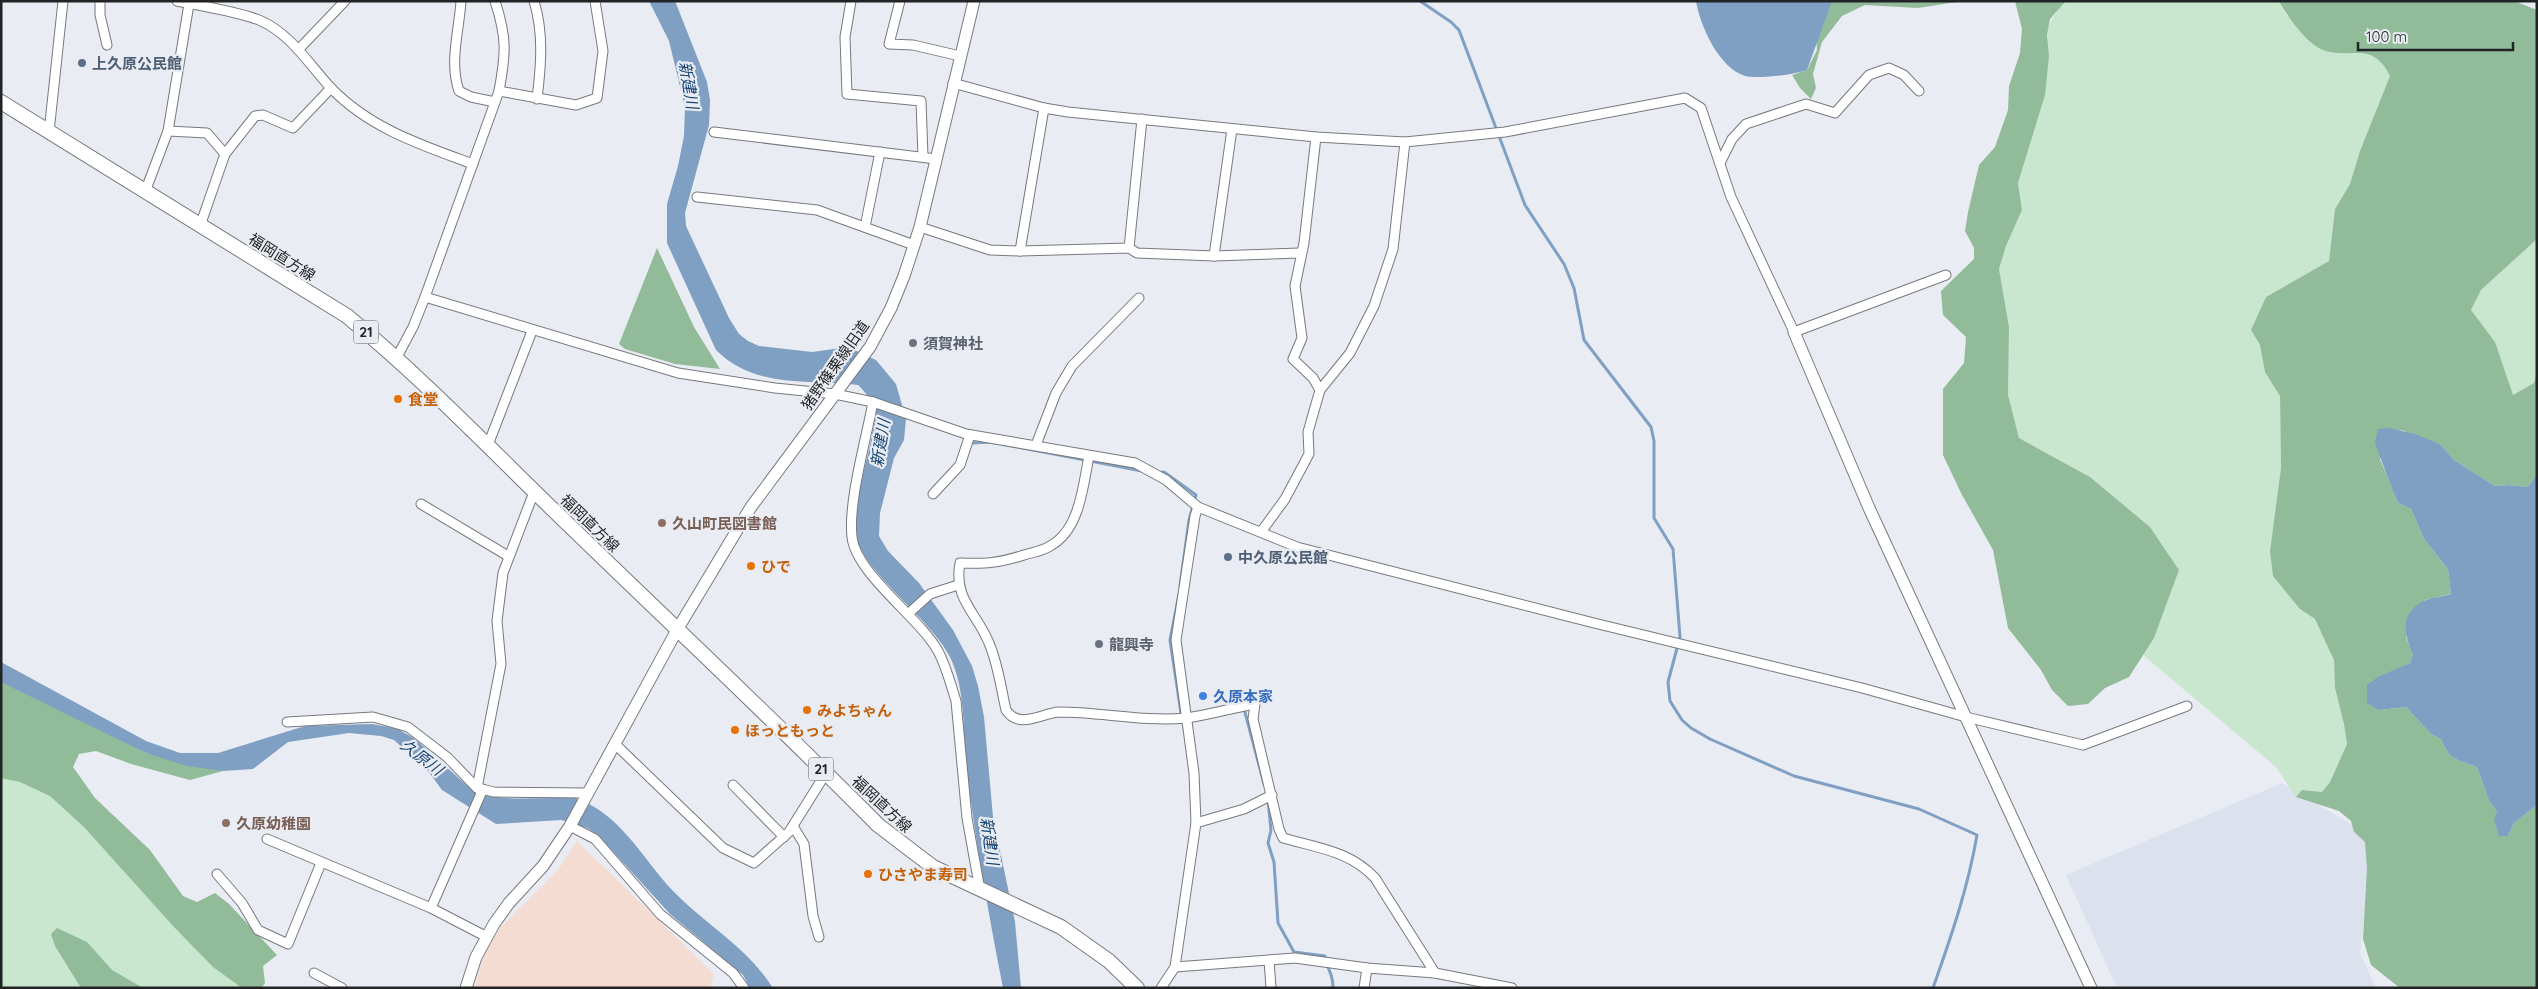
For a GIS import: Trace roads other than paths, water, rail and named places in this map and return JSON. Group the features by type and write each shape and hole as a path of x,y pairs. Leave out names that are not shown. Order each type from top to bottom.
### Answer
{"main road":[{"name":"福岡直方線","path":"1,102 346,316 397,357 677,630 906,848 933,867 1068,931 1109,961 1137,988"}],"street":[{"path":"49,132 63,1"},
{"path":"100,1 100,15 107,45"},
{"path":"177,1 259,20 299,49 331,88 377,125 417,144 473,164"},
{"path":"299,49 345,1"},
{"path":"462,1 454,58 454,77 459,91 471,98 495,102"},
{"path":"397,357 413,327 425,297 499,91 505,62 504,31 495,1"},
{"path":"534,1 540,27 542,55 537,100"},
{"path":"499,91 537,100 576,104 597,98 603,51 596,1"},
{"path":"851,1 845,37 847,94 920,101 923,157"},
{"path":"900,1 889,44 913,46 960,56"},
{"name":"猪野篠栗線旧道","path":"466,988 476,957 487,937 509,903 543,866 570,825 677,630 751,507 870,346 891,308 920,227 974,1"},
{"path":"145,192 168,131 189,4"},
{"path":"1720,163 1732,139 1746,124 1806,104 1835,113 1869,75 1889,68 1904,75 1920,91"},
{"path":"953,83 1044,108 1316,137 1405,142 1505,132 1685,98 1701,108 1731,197 1794,332 1868,508 2091,988"},
{"path":"200,226 225,154 255,116 264,115 293,128 331,88"},
{"path":"1020,251 1044,108"},
{"path":"1129,248 1142,119"},
{"path":"1214,256 1232,129"},
{"path":"168,131 206,133 225,154"},
{"path":"714,132 936,159"},
{"path":"1316,137 1304,243 1300,253 1295,286 1302,338 1293,359 1313,378 1320,390"},
{"path":"1261,532 1285,499 1309,454 1308,432 1320,390 1350,352 1374,306 1393,248 1405,142"},
{"path":"865,227 880,152"},
{"path":"697,197 817,210 914,245"},
{"path":"920,227 990,250 1129,248 1138,253 1214,256 1300,253"},
{"path":"1794,332 1946,275"},
{"path":"425,297 532,331 678,373 774,388 835,394 873,402 970,435 1139,464 1166,480 1198,507 1297,547 1327,556 1862,688 1966,717 2083,745 2187,706"},
{"path":"1036,446 1056,394 1072,366 1140,298"},
{"path":"488,444 532,331"},
{"path":"873,402 853,506 852,538 863,562 884,589 909,613 938,652 956,702 967,818 980,890"},
{"path":"933,494 960,465 970,435"},
{"path":"1089,456 1079,505 1071,524 1062,537 1049,547 992,564 960,563 958,585 971,615 983,629 990,644 1006,710 1010,716 1016,719 1029,719 1057,712 1186,718 1255,704 1252,719 1283,838 1343,855 1362,864 1380,886 1435,973"},
{"path":"430,908 472,814 480,789 501,664 497,621 502,573 534,492"},
{"path":"421,504 508,556"},
{"path":"1161,988 1175,967 1196,823 1194,773 1176,640 1198,507"},
{"path":"909,613 930,594 958,585"},
{"path":"287,722 373,717 408,727 447,757 480,789 494,792 586,796"},
{"path":"614,744 723,848 754,863 784,837 793,826 826,773"},
{"path":"733,786 784,837"},
{"path":"1196,823 1244,809 1272,796"},
{"path":"570,825 595,839 660,914 733,973 744,988"},
{"path":"793,826 804,844 813,916 819,937"},
{"path":"267,839 430,908 487,937"},
{"path":"216,874 242,903 258,930 288,944 321,863"},
{"path":"1175,967 1295,958 1367,968 1435,973 1512,988"},
{"path":"1269,960 1270,988"},
{"path":"1364,988 1367,968"},
{"path":"314,973 342,988"}],"water":[{"name":"新建川","path":"649,1 675,1 707,82 710,100 709,125 685,213 686,226 729,318 739,334 759,346 812,352 848,347 876,360 896,384 906,419 904,440 894,458 880,513 879,536 888,551 919,583 953,630 972,666 984,717 993,817 1015,922 1021,988 1003,988 974,826 967,772 962,699 955,670 950,657 941,643 929,627 871,564 861,550 856,536 855,524 860,486 875,421 873,406 858,385 801,382 765,377 747,371 731,362 716,350 667,243 667,204 684,136 685,107 669,41"},
{"path":"1696,1 1832,1 1807,70 1785,75 1759,77 1745,76 1736,72 1719,55 1706,34"},
{"path":"2389,428 2415,434 2440,444 2454,460 2495,486 2528,487 2537,474 2537,805 2514,823 2508,836 2499,836 2494,819 2497,812 2489,801 2477,767 2454,758 2447,752 2441,739 2431,734 2406,707 2379,710 2367,703 2367,685 2378,677 2410,663 2413,655 2407,639 2406,625 2410,612 2427,600 2451,594 2448,569 2424,539 2411,509 2398,503 2390,484 2375,443 2378,429"},
{"name":"久原川","path":"1,662 146,741 180,753 218,753 305,726 372,724 398,729 415,739 471,789 481,793 501,798 575,798 591,805 618,825 673,891 739,948 763,973 773,988 750,988 743,975 670,914 597,834 587,828 561,820 496,824 442,790 428,771 394,740 381,736 349,733 288,742 253,769 223,771 187,766 146,753 1,682"}],"waterway":[{"path":"1420,1 1451,22 1459,30 1525,205 1564,264 1574,288 1584,340 1651,427 1654,441 1654,518 1673,549 1680,637 1668,682 1670,701 1682,720 1691,728 1710,739 1794,776 1919,809 1977,835 1964,893 1933,988"},
{"path":"973,443 991,442 1142,471"},
{"path":"1157,473 1164,472 1196,495 1189,520 1180,586"},
{"path":"1179,594 1170,640 1181,713"},
{"path":"1242,701 1264,784"},
{"path":"1268,800 1271,830 1268,843 1274,862 1278,923 1294,952 1325,956 1333,988"}],"place":[{"name":"上久原公民館","path":"82,63"},
{"name":"須賀神社","path":"913,343"},
{"name":"食堂","path":"398,399"},
{"name":"久山町民図書館","path":"662,523"},
{"name":"中久原公民館","path":"1228,557"},
{"name":"ひで","path":"751,566"},
{"name":"龍興寺","path":"1099,644"},
{"name":"久原本家","path":"1203,696"},
{"name":"みよちゃん","path":"807,710"},
{"name":"ほっともっと","path":"735,730"},
{"name":"久原幼稚園","path":"226,823"},
{"name":"ひさやま寿司","path":"868,874"}]}
